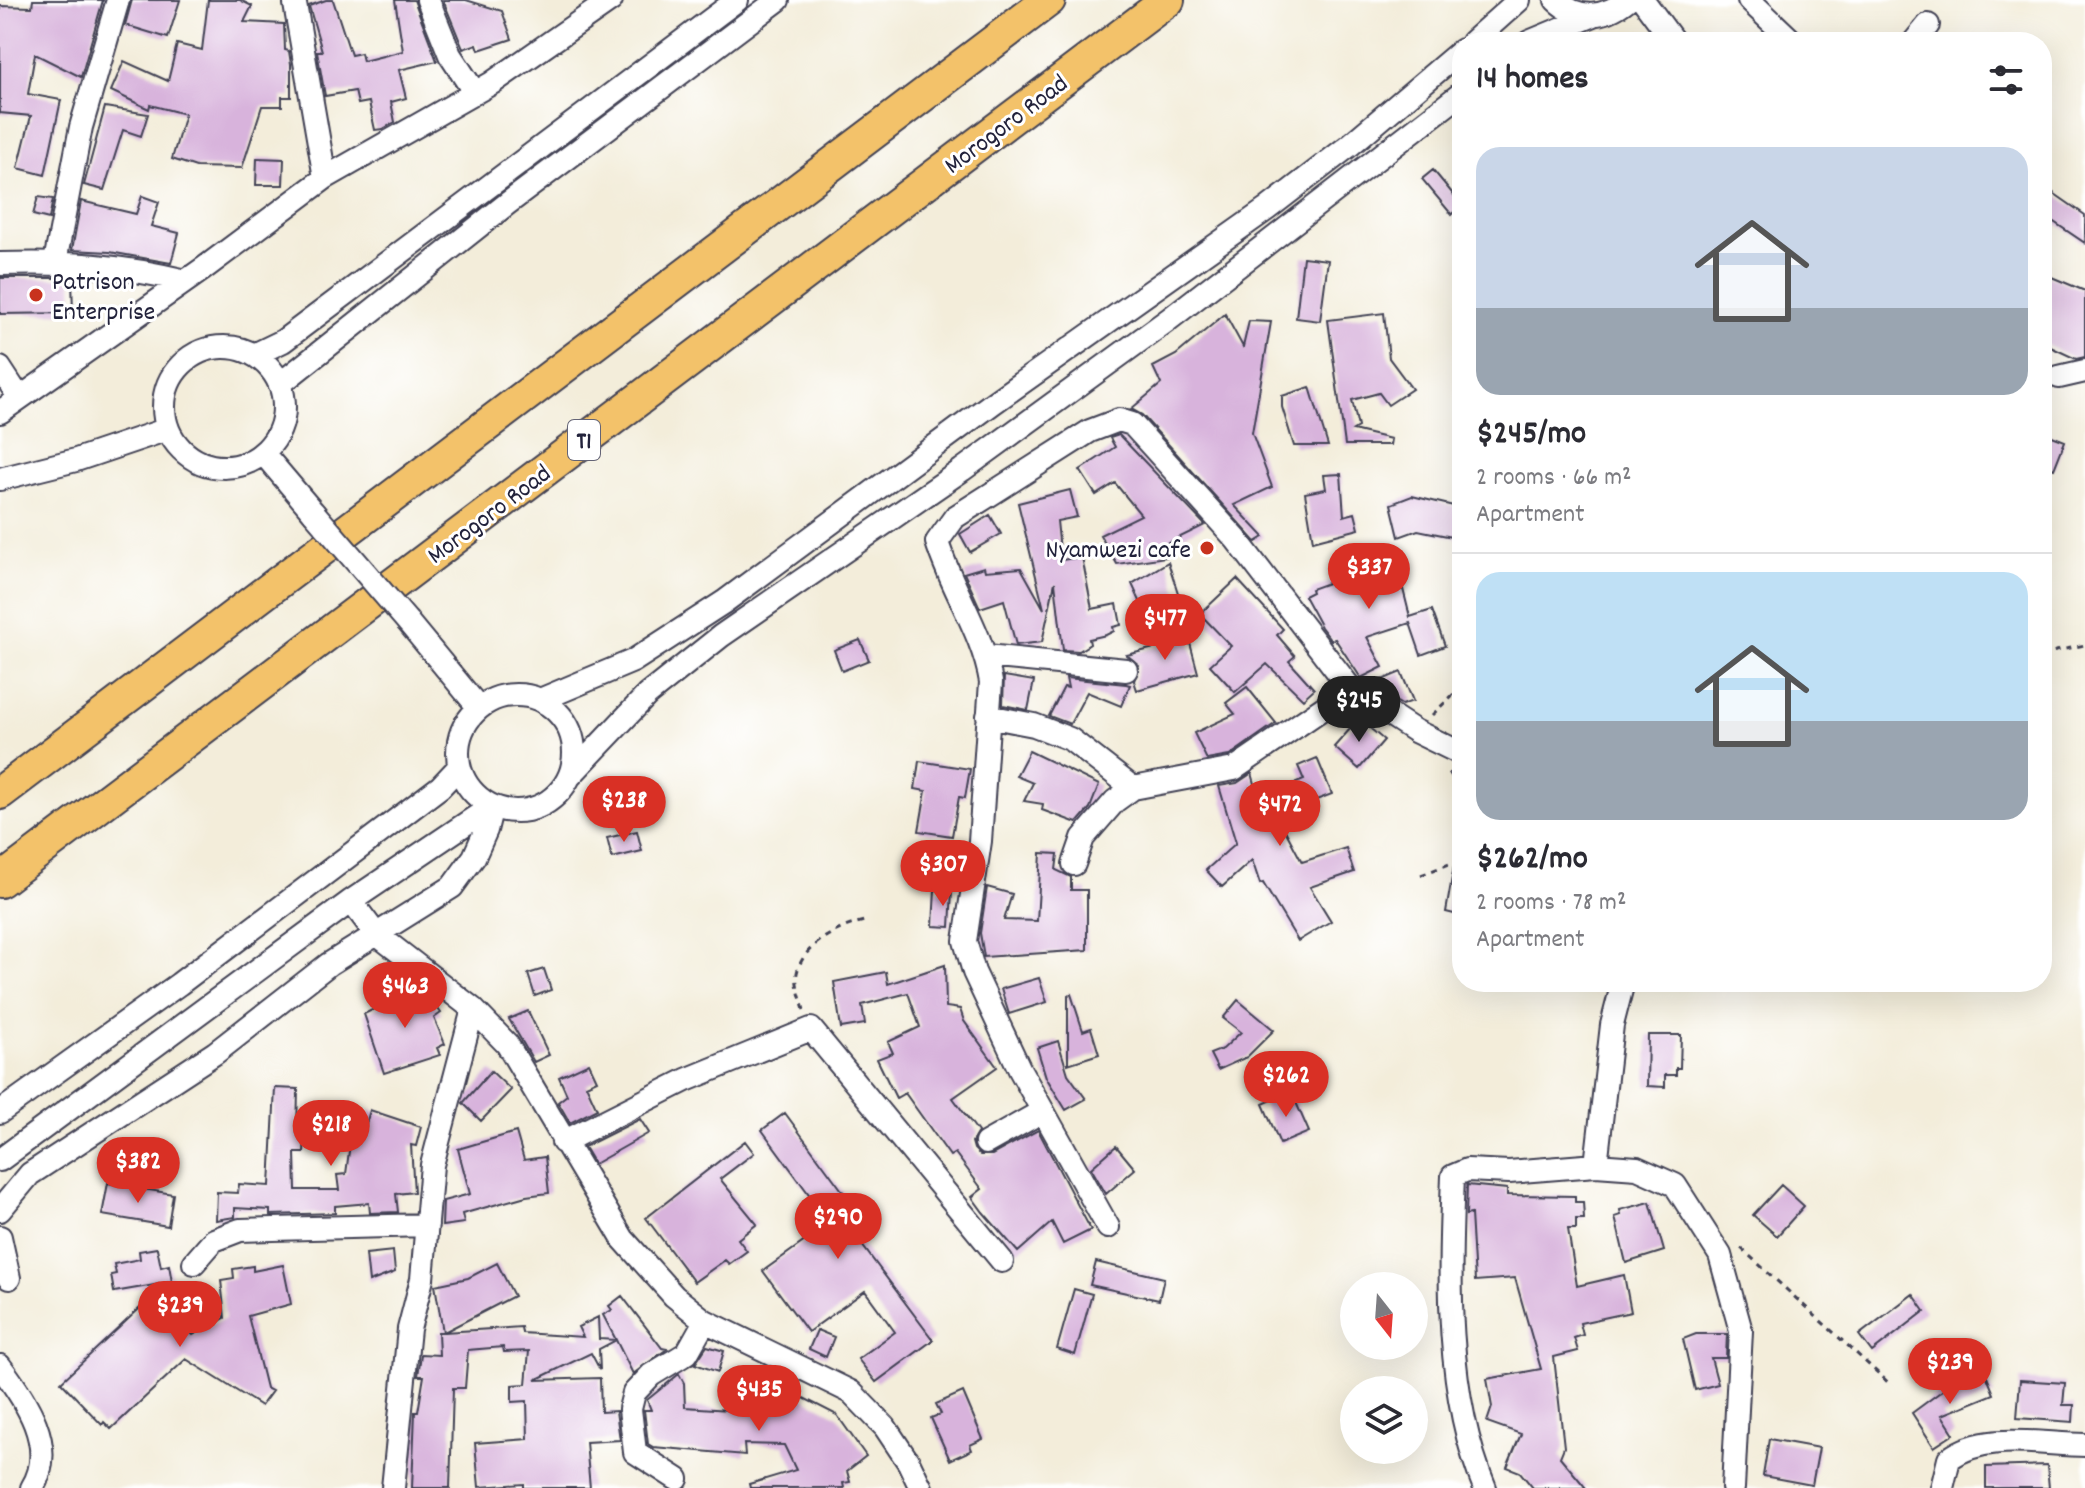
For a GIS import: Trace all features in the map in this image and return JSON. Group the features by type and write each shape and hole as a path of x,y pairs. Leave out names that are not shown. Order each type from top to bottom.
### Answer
{"highway":[{"path":"0,793 1049,0"},
{"name":"Morogoro Road","path":"0,881 1168,0"}],"street":[{"path":"55,262 81,127 118,0"},
{"path":"428,0 450,55 475,93"},
{"path":"0,412 325,178 475,93 540,52 611,0"},
{"path":"254,355 283,341 737,0"},
{"path":"280,384 508,203 778,0"},
{"path":"1483,32 1519,0"},
{"path":"1556,0 1572,11 1596,15"},
{"path":"1554,32 1607,13 1627,0"},
{"path":"1643,0 1667,32"},
{"path":"1749,0 1783,32"},
{"path":"295,4 325,178"},
{"path":"540,700 633,661 724,602 981,412 1267,209 1452,58"},
{"path":"569,777 574,752 568,726 540,700 515,695 490,701 479,708 463,729 459,767 471,790 492,806 517,811 530,809 553,798 647,695 721,636 962,470 1168,320 1452,101"},
{"path":"0,264 55,262 126,267 186,281"},
{"path":"229,347 254,355 265,363 280,384 285,409 272,444 263,453 237,466 209,465 184,452 168,429 164,416 166,389 180,366 202,351 215,348 229,347"},
{"path":"0,368 19,397"},
{"path":"2059,377 2085,371"},
{"path":"1108,1227 1041,1112 991,1012 965,941 980,841 991,682 987,656 947,575 937,542 943,530 955,517 1090,431 1119,420 1132,424 1188,483 1351,689 1415,731 1452,749"},
{"path":"0,479 76,460 168,429"},
{"path":"263,453 479,708"},
{"path":"987,656 1126,670"},
{"path":"1074,864 1083,838 1115,801 1133,788 1234,769 1351,689"},
{"path":"988,716 1034,725 1070,739 1133,788"},
{"path":"0,1112 179,984 440,787 459,767"},
{"path":"0,1160 351,901 492,806"},
{"path":"0,1210 30,1174 215,1053 278,1001 375,933 452,887 474,857 492,806"},
{"path":"351,901 375,933 473,1009 507,1044 623,1239 674,1296 705,1321 851,1392 885,1427 921,1488"},
{"path":"1596,1165 1612,1025 1620,992"},
{"path":"393,1488 409,1329 422,1279 432,1165 473,1009"},
{"path":"563,1142 686,1080 808,1029 815,1031 1002,1261"},
{"path":"986,1143 1041,1112"},
{"path":"1485,1488 1469,1443 1454,1333 1453,1176 1467,1170 1509,1172 1596,1165 1637,1168 1666,1177 1682,1194 1720,1255 1742,1345 1733,1488"},
{"path":"194,1263 214,1240 240,1230 427,1225"},
{"path":"0,1237 9,1278"},
{"path":"677,1479 635,1452 630,1409 640,1384 687,1353 705,1321"},
{"path":"0,1366 21,1394 42,1439 32,1488"},
{"path":"1942,1488 1949,1459 1971,1447 1989,1443 2085,1445"}],"path":[{"path":"2052,652 2085,645"},
{"path":"1415,731 1452,696"},
{"path":"1421,875 1452,863"},
{"path":"808,1029 797,979 798,968 816,945 839,928 864,921"},
{"path":"1737,1244 1760,1270 1796,1295 1891,1385"}],"building":[{"path":"33,0 103,0 81,77 35,54 28,94 61,100 45,175 18,168 31,116 0,113 0,6 32,7"},
{"path":"132,0 180,0 168,38 125,25"},
{"path":"208,0 240,0 252,6 244,22 284,24 285,50 289,51 291,64 291,97 282,97 282,106 262,106 242,168 196,167 172,159 185,114 150,105 149,109 111,91 124,61 168,81 177,44 202,50"},
{"path":"333,0 351,55 361,53 363,61 403,51 395,0 414,0 437,61 399,70 406,98 391,102 395,122 383,129 375,130 369,102 358,104 355,91 325,96 317,51 322,51 309,6"},
{"path":"443,0 466,0 502,11 512,39 479,50 477,44 463,49"},
{"path":"105,107 148,114 141,136 123,130 104,190 84,185"},
{"path":"257,158 284,159 283,185 256,185"},
{"path":"1433,170 1452,193 1452,215 1422,179"},
{"path":"2052,192 2085,215 2085,243 2052,221"},
{"path":"142,196 159,202 151,226 179,233 171,263 110,252 72,250 81,201 136,214"},
{"path":"38,197 53,199 49,219 33,215"},
{"path":"1303,257 1328,260 1320,321 1296,318"},
{"path":"2052,277 2085,291 2085,357 2076,359 2052,348"},
{"name":"Patrison Enterprise","path":"0,278 72,278 73,313 0,314"},
{"path":"1384,313 1389,358 1412,389 1388,405 1379,393 1352,400 1358,427 1353,430 1391,439 1390,445 1345,445 1328,320"},
{"path":"1225,314 1243,347 1249,321 1271,322 1252,433 1272,487 1234,505 1264,537 1256,542 1142,415 1131,409 1161,384 1153,367 1176,355"},
{"path":"1310,387 1328,446 1294,446 1282,407 1282,396"},
{"path":"1119,435 1205,525 1160,547 1166,557 1117,564 1100,535 1141,515 1115,483 1096,495 1080,470 1115,447 1110,438"},
{"path":"2052,436 2065,441 2052,468"},
{"path":"1341,474 1344,516 1355,513 1359,529 1313,541 1305,493 1326,489 1324,475"},
{"path":"1070,490 1077,517 1057,521 1061,560 1082,557 1092,609 1117,604 1121,625 1113,627 1114,631 1106,635 1089,639 1090,644 1079,651 1063,650 1055,582 1042,642 1016,645 1004,600 980,608 964,573 984,567 985,571 1021,568 1044,609 1018,503"},
{"path":"1412,496 1452,506 1452,537 1418,530 1399,537 1391,504"},
{"path":"990,515 1001,534 970,552 960,534"},
{"path":"1360,545 1393,552 1385,593 1403,589 1410,617 1432,610 1445,646 1421,655 1410,623 1367,637 1383,667 1361,678 1335,639 1331,640 1321,627 1304,596 1312,592 1311,589 1353,574"},
{"path":"1168,562 1178,593 1145,612 1132,584"},
{"path":"1237,579 1283,629 1277,635 1295,656 1289,661 1314,689 1303,699 1267,664 1235,692 1210,665 1231,646 1200,614"},
{"path":"1187,632 1198,673 1137,690 1134,681 1139,665 1127,655 1162,646 1160,639"},
{"path":"860,640 869,660 842,671 834,650"},
{"path":"1401,672 1413,701 1402,705 1380,692 1377,682"},
{"path":"1004,676 1034,681 1028,710 1003,705"},
{"path":"1066,678 1130,685 1121,706 1087,692 1070,724 1049,716 1064,687 1068,688"},
{"path":"1247,687 1276,723 1229,756 1207,760 1194,733 1235,714 1226,703"},
{"path":"1359,719 1384,740 1359,769 1334,747"},
{"path":"1029,751 1099,785 1090,808 1077,823 1042,810 1043,804 1024,801 1033,783 1016,776"},
{"path":"1317,758 1332,794 1277,815 1302,862 1346,848 1354,872 1310,887 1331,921 1298,941 1263,883 1260,884 1252,860 1222,887 1206,870 1236,843 1219,786 1237,783 1252,773 1259,798 1304,780 1298,766"},
{"path":"919,761 970,769 965,798 959,797 952,836 919,831 926,791 915,789"},
{"path":"637,831 642,851 612,858 607,838"},
{"path":"1041,853 1058,854 1056,870 1071,877 1071,890 1087,890 1087,950 984,957 980,933 987,887 1012,894 1004,920 1037,921"},
{"path":"1452,878 1452,914 1446,912"},
{"path":"935,890 952,890 950,927 933,926"},
{"path":"945,965 946,1007 960,1009 964,1021 997,1067 953,1098 978,1132 972,1142 974,1149 980,1155 992,1155 1038,1130 1091,1230 1063,1244 1052,1222 1018,1252 972,1197 982,1189 955,1153 950,1156 905,1093 896,1098 877,1059 893,1053 888,1042 920,1027 908,993 862,1005 865,1024 841,1028 834,982 886,972 888,984"},
{"path":"544,969 551,990 535,996 528,974"},
{"path":"1039,978 1047,1002 1009,1014 1001,989"},
{"path":"421,986 441,1013 434,1018 445,1044 437,1048 440,1055 384,1073 364,1014"},
{"path":"1071,994 1083,1031 1091,1028 1099,1054 1068,1064 1068,995"},
{"path":"1238,1000 1274,1030 1247,1057 1218,1070 1210,1054 1223,1049 1241,1032 1223,1018"},
{"path":"528,1011 549,1055 534,1062 509,1019"},
{"path":"1648,1035 1681,1035 1680,1068 1676,1068 1676,1075 1665,1075 1665,1087 1647,1086"},
{"path":"1058,1041 1068,1074 1086,1099 1066,1110 1046,1077 1037,1048"},
{"path":"589,1063 597,1080 586,1085 597,1109 570,1123 558,1102 567,1095 559,1077"},
{"path":"491,1071 511,1090 481,1121 463,1103"},
{"path":"275,1088 298,1089 297,1133 305,1133 304,1153 295,1153 296,1190 339,1190 337,1175 346,1174 351,1136 362,1138 370,1110 421,1127 416,1146 411,1145 414,1192 396,1194 398,1212 370,1213 369,1203 335,1206 335,1213 270,1215 270,1210 235,1208 235,1217 216,1220 217,1192 238,1193 239,1184 270,1186"},
{"path":"1283,1095 1287,1104 1295,1100 1309,1132 1280,1144 1263,1104"},
{"path":"785,1113 872,1231 859,1241 933,1340 876,1382 858,1359 895,1332 865,1291 808,1332 763,1271 830,1223 762,1130"},
{"path":"640,1119 649,1133 594,1164 584,1147"},
{"path":"516,1132 524,1160 545,1157 549,1193 526,1196 462,1214 464,1223 442,1226 443,1201 470,1194 458,1149"},
{"path":"745,1141 754,1153 720,1179 757,1224 738,1239 747,1251 729,1264 725,1260 694,1282 646,1218"},
{"path":"1116,1146 1135,1169 1106,1194 1091,1168"},
{"path":"108,1183 173,1194 168,1226 102,1215"},
{"path":"1467,1185 1507,1189 1507,1195 1575,1196 1575,1202 1583,1202 1584,1219 1576,1219 1576,1229 1568,1229 1577,1286 1624,1275 1631,1312 1580,1323 1583,1335 1574,1338 1578,1351 1554,1357 1564,1447 1560,1457 1586,1488 1533,1488 1520,1472 1507,1467 1521,1434 1487,1422 1492,1407 1487,1379 1541,1369 1515,1278 1475,1281 1471,1214 1466,1215"},
{"path":"1781,1185 1804,1206 1777,1236 1753,1215"},
{"path":"1650,1202 1664,1251 1626,1263 1615,1217 1621,1215 1620,1210"},
{"path":"157,1248 161,1267 169,1265 172,1282 114,1292 111,1275 116,1274 114,1264 140,1259 139,1251"},
{"path":"393,1251 395,1272 369,1282 366,1254"},
{"path":"1096,1262 1164,1278 1159,1300 1090,1285"},
{"path":"497,1263 514,1296 444,1332 521,1327 522,1333 583,1337 578,1327 598,1317 599,1339 616,1340 599,1349 600,1370 591,1353 535,1380 600,1378 601,1412 616,1411 620,1440 586,1442 590,1488 524,1488 524,1484 479,1487 475,1443 528,1439 527,1401 512,1402 512,1385 526,1384 529,1351 504,1352 503,1347 468,1350 465,1388 453,1388 450,1488 412,1488 415,1412 418,1412 424,1376 418,1376 421,1354 439,1355 438,1332 443,1332 435,1285 468,1278"},
{"path":"283,1265 291,1304 248,1316 266,1388 272,1391 261,1406 186,1359 111,1429 104,1422 102,1425 61,1382 155,1294 193,1335 225,1318 221,1280 234,1278 233,1269 253,1266 253,1271"},
{"path":"1074,1289 1092,1294 1075,1355 1057,1349"},
{"path":"1913,1294 1925,1311 1872,1352 1859,1335"},
{"path":"622,1296 662,1348 667,1349 633,1374 603,1315 612,1310 609,1306"},
{"path":"817,1330 834,1337 826,1357 809,1349"},
{"path":"1696,1334 1727,1334 1726,1358 1711,1358 1718,1384 1695,1390 1683,1339"},
{"path":"707,1346 724,1351 718,1372 695,1364"},
{"path":"1985,1372 1994,1394 1942,1415 1954,1434 1934,1447 1912,1413 1943,1390"},
{"path":"679,1374 684,1383 685,1407 729,1410 729,1391 790,1391 837,1415 866,1456 847,1471 850,1482 843,1483 844,1488 750,1488 749,1484 796,1470 784,1445 744,1444 745,1455 653,1447 648,1444 644,1410 651,1410 647,1400"},
{"path":"2020,1380 2065,1383 2063,1405 2074,1405 2073,1422 2017,1418"},
{"path":"963,1392 983,1439 970,1445 972,1450 950,1460 931,1418 941,1414 936,1404"},
{"path":"1769,1439 1819,1448 1812,1485 1763,1476"},
{"path":"2047,1465 2049,1488 1986,1488 1986,1467"}],"place":[{"name":"Patrison Enterprise","path":"36,295"},
{"name":"Nyamwezi cafe","path":"1207,548"}]}
